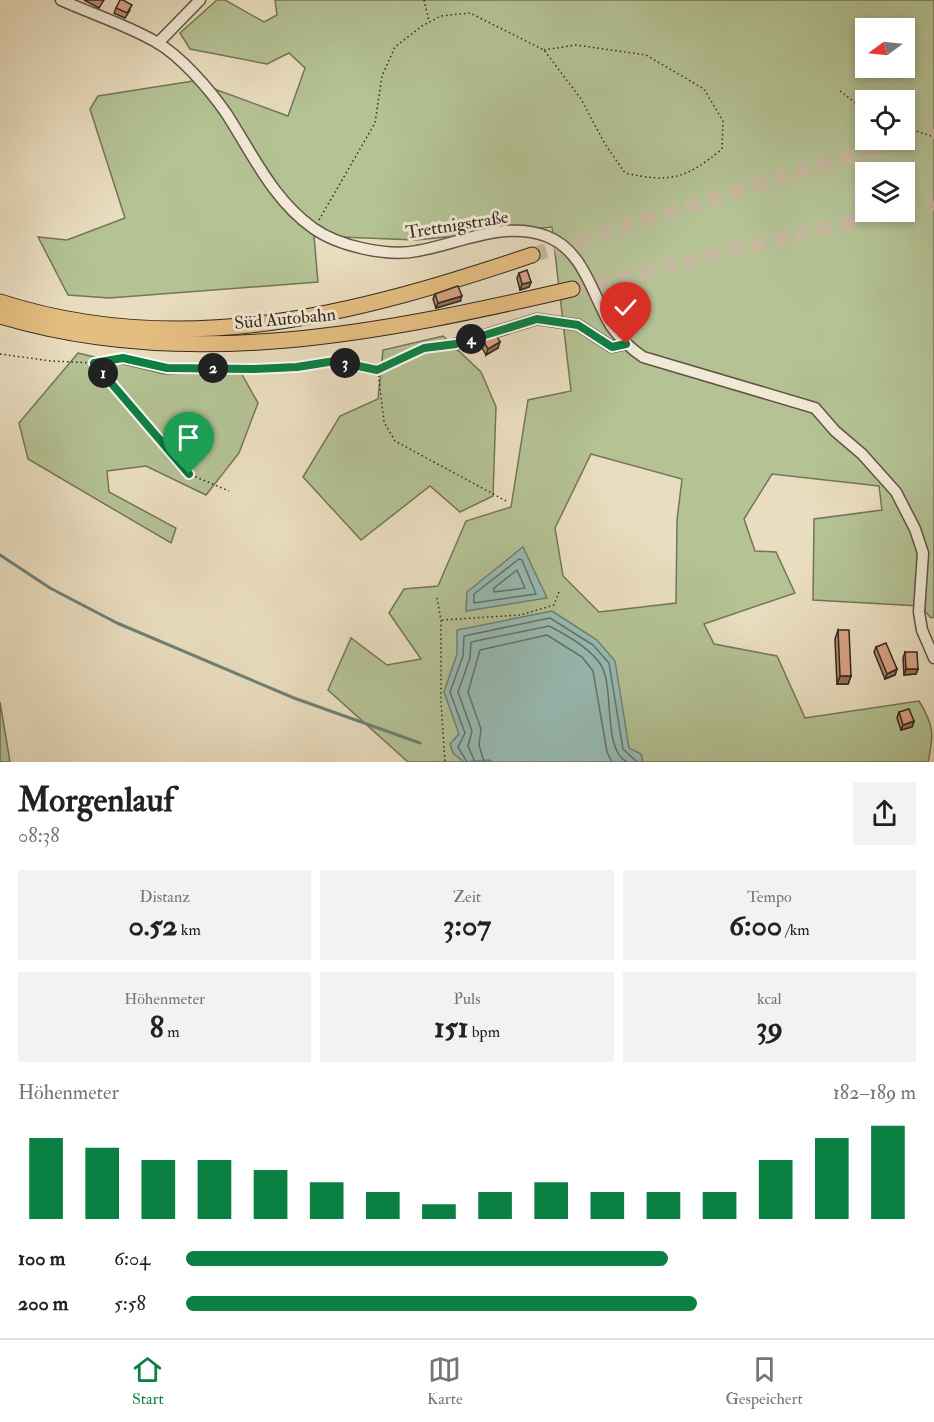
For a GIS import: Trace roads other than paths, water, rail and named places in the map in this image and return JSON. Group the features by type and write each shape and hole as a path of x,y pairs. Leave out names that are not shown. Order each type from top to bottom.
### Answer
{"highway":[{"name":"Süd Autobahn","path":"0,302 60,317 139,329 241,328 311,318 379,303 532,255"},
{"name":"Süd Autobahn","path":"0,316 53,331 139,342 245,343 381,329 572,289"}],"street":[{"name":"Trettnigstraße","path":"61,0 158,43 196,76 226,113 245,149 286,203 314,229 370,251 415,252 484,235 513,232 548,236 569,250 580,265 598,304 626,344 644,357 815,408 835,431 862,454 896,492 915,529 923,553 919,612 922,630 934,658"},
{"path":"158,43 200,0"},
{"path":"456,344 537,319 578,325 612,347 626,344"}],"water":[{"path":"523,547 547,598 466,611 467,592"},
{"path":"552,611 597,640 615,661 629,748 641,754 643,762 493,762 489,760 464,762 453,753 450,744 459,734 444,692 457,654 457,630"}],"waterway":[{"path":"0,555 50,588 117,623 294,698 420,743"}],"tunnel":[{"path":"915,136 934,131"},
{"path":"532,255 871,150"},
{"path":"915,207 934,203"},
{"path":"572,289 855,221"}]}
